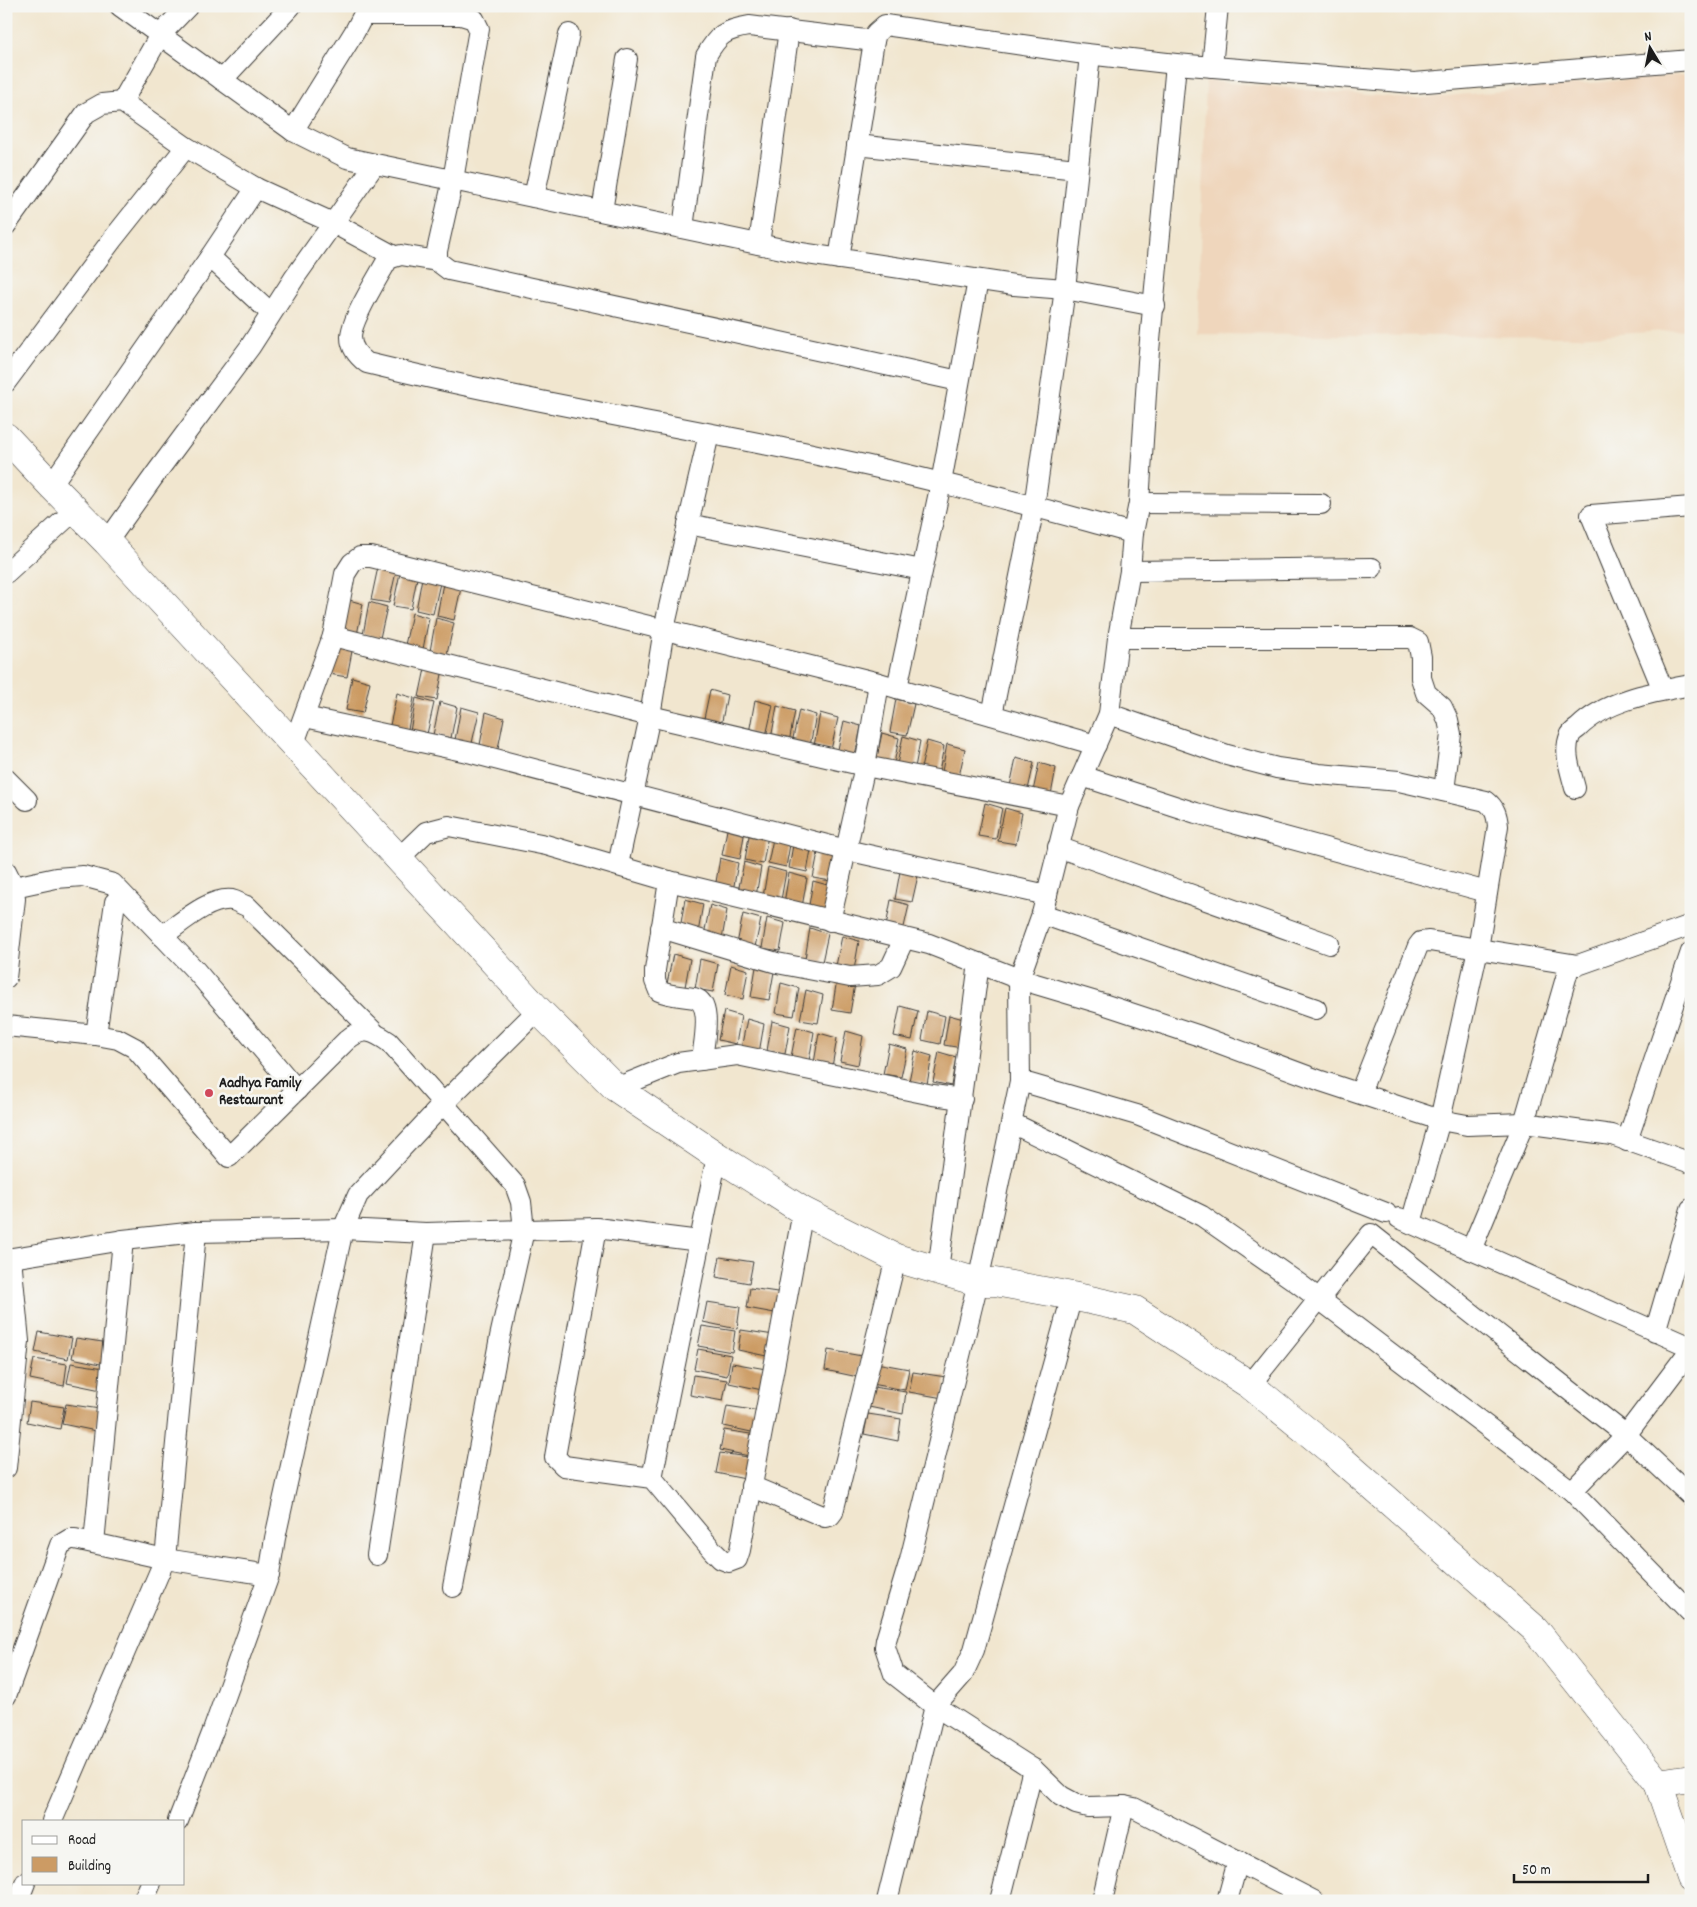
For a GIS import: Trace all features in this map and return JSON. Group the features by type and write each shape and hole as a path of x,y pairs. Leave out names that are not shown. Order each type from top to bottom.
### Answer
{"main road":[{"path":"6,437 107,542 538,1010 616,1088 803,1211 896,1258 978,1282 995,1282 1135,1310 1250,1385 1334,1453 1535,1629 1658,1783 1691,1878"},
{"path":"1658,1783 1691,1778"}],"street":[{"path":"120,6 293,131 346,158 838,259 1014,285 1065,289 1155,306"},
{"path":"122,102 160,35 188,6"},
{"path":"222,80 291,6"},
{"path":"1212,67 1218,6"},
{"path":"293,131 366,11 461,15 474,19 479,29 477,44 453,180 438,251 438,261"},
{"path":"838,259 874,41 876,33 885,25 1090,55 1176,64 1414,83 1691,60"},
{"path":"683,228 706,56 716,38 734,28 749,26 874,41"},
{"path":"759,244 789,30"},
{"path":"534,196 569,34"},
{"path":"992,715 1034,507 1065,289 1090,55"},
{"path":"602,211 627,59"},
{"path":"1176,64 1155,306 1148,362 1139,503 1133,533 1130,571 1118,638 1109,714 1069,806 1042,914 1019,980 1020,1081 1012,1123 978,1282 910,1560 886,1640 888,1658 894,1674 935,1706 1033,1769 1061,1796 1076,1804 1088,1807 1124,1806 1140,1810 1314,1901"},
{"path":"6,225 86,113 102,104 122,102 186,148 256,188 333,223 394,256"},
{"path":"857,145 1077,170"},
{"path":"6,382 112,240 186,148"},
{"path":"107,542 250,347 295,276 375,164"},
{"path":"51,485 256,188"},
{"path":"960,381 450,270 438,261 401,255 388,259 358,314 351,337 356,354 367,363 828,457 941,483 1133,533"},
{"path":"210,257 271,313"},
{"path":"830,921 865,766 922,570 941,483 978,280"},
{"path":"618,865 650,716 664,629 709,434"},
{"path":"1139,503 1322,504"},
{"path":"1663,690 1591,515 1691,507"},
{"path":"7,571 75,510"},
{"path":"688,524 922,570"},
{"path":"293,746 334,636 345,574 352,563 360,557 371,557 888,686 1096,745"},
{"path":"1130,571 1372,568"},
{"path":"334,636 650,716 865,766 1069,806"},
{"path":"1118,638 1410,638 1418,642 1422,657 1421,678 1426,693 1442,707 1448,720 1451,734 1444,791"},
{"path":"1575,788 1567,753 1570,735 1586,720 1618,703 1663,690 1691,685"},
{"path":"1109,714 1227,754 1277,768 1344,777 1399,781 1486,801 1492,806 1497,815 1498,826 1478,949 1440,1120 1411,1223"},
{"path":"305,717 472,753 846,850 1047,895"},
{"path":"1082,776 1196,813 1487,892"},
{"path":"6,778 27,800"},
{"path":"398,859 426,832 449,826 546,845 669,881 929,944 1019,980 1112,1007 1200,1036 1321,1081 1440,1120 1467,1125 1524,1122 1612,1135 1691,1163"},
{"path":"1058,847 1329,944"},
{"path":"6,978 15,899 10,879 84,876 113,884 196,972 297,1090"},
{"path":"669,881 655,981 659,991 697,999 703,1004 706,1013 702,1060"},
{"path":"162,936 202,908 217,902 232,900 247,906 373,1031 389,1042 515,1185 521,1202 524,1230 500,1337 453,1586"},
{"path":"96,1035 115,902"},
{"path":"1042,914 1316,1008"},
{"path":"1360,1093 1421,942 1429,941 1570,964 1586,964 1691,925"},
{"path":"661,928 777,963 850,977 878,975 891,967 904,939"},
{"path":"1627,1141 1691,952"},
{"path":"938,1270 979,963"},
{"path":"1471,1250 1524,1122 1570,964"},
{"path":"178,1820 213,1731 269,1575 343,1229 358,1195 443,1104 538,1010"},
{"path":"6,1026 96,1035 118,1039 136,1048 229,1157 355,1033 373,1031"},
{"path":"616,1088 678,1063 737,1055 933,1095 962,1099"},
{"path":"1020,1081 1137,1115 1411,1223 1691,1348 1626,1435 1572,1492"},
{"path":"1012,1123 1202,1216 1320,1299 1572,1492 1691,1613"},
{"path":"652,1478 717,1156"},
{"path":"1655,1332 1691,1209"},
{"path":"596,1228 555,1457 564,1466 652,1478 713,1551 721,1559 729,1562 736,1559 740,1550 803,1211"},
{"path":"1250,1385 1386,1214"},
{"path":"6,1468 19,1353 10,1292 8,1258 123,1240 196,1232 343,1229 426,1233 596,1228 700,1241"},
{"path":"52,1820 165,1559 196,1232"},
{"path":"377,1556 426,1233"},
{"path":"1371,1234 1626,1435 1691,1496"},
{"path":"94,1543 123,1240"},
{"path":"751,1486 825,1517 830,1516 833,1512 896,1258"},
{"path":"887,1901 935,1706 963,1674 974,1650 1072,1296"},
{"path":"6,1696 60,1545 70,1539 165,1559 269,1575"},
{"path":"1000,1901 1033,1769"},
{"path":"1102,1901 1124,1806"},
{"path":"1228,1901 1238,1862"},
{"path":"18,1901 25,1884"},
{"path":"143,1901 151,1884"}],"shaded area":[{"path":"1691,74 1691,329 1578,337 1197,334 1206,81 1414,99"}],"building":[{"path":"378,567 396,572 389,603 371,600"},
{"path":"400,573 417,578 411,609 393,606"},
{"path":"422,578 440,583 433,614 416,610"},
{"path":"443,583 461,588 454,620 437,616"},
{"path":"346,599 363,604 357,635 339,632"},
{"path":"369,602 387,607 380,638 363,635"},
{"path":"412,613 429,618 423,649 405,645"},
{"path":"436,618 454,623 447,654 430,651"},
{"path":"336,641 353,646 347,677 329,674"},
{"path":"426,664 443,669 437,700 419,697"},
{"path":"352,677 370,682 363,713 346,710"},
{"path":"710,690 727,695 721,726 703,723"},
{"path":"397,693 414,698 408,729 390,725"},
{"path":"416,698 434,703 427,734 410,731"},
{"path":"896,699 914,704 907,735 890,732"},
{"path":"755,700 773,705 766,736 749,733"},
{"path":"440,702 457,707 451,738 433,735"},
{"path":"777,706 795,711 789,742 771,739"},
{"path":"461,707 479,712 472,743 455,740"},
{"path":"799,710 816,715 810,746 792,743"},
{"path":"486,712 504,718 498,749 480,745"},
{"path":"820,713 838,718 831,750 814,746"},
{"path":"844,721 861,726 855,757 837,754"},
{"path":"882,733 899,738 893,769 875,766"},
{"path":"903,736 920,741 914,773 896,769"},
{"path":"927,741 944,746 938,777 920,773"},
{"path":"947,744 965,749 958,781 941,777"},
{"path":"1016,758 1034,763 1027,794 1009,791"},
{"path":"1039,763 1056,768 1050,800 1032,796"},
{"path":"985,803 1002,808 996,839 978,836"},
{"path":"1005,808 1022,813 1016,844 998,841"},
{"path":"728,825 745,830 740,859 722,855"},
{"path":"750,830 768,835 763,864 745,860"},
{"path":"774,834 791,839 786,867 768,863"},
{"path":"794,839 812,844 807,872 789,868"},
{"path":"819,847 837,853 831,881 813,878"},
{"path":"720,858 738,863 733,891 715,888"},
{"path":"744,862 761,867 756,896 738,892"},
{"path":"901,866 919,871 912,902 895,899"},
{"path":"768,867 786,872 781,900 763,897"},
{"path":"789,873 807,878 802,907 784,903"},
{"path":"813,881 831,886 826,914 808,911"},
{"path":"685,899 703,904 698,933 680,929"},
{"path":"891,900 909,905 902,936 885,932"},
{"path":"710,905 727,910 722,939 704,935"},
{"path":"743,914 761,919 755,947 737,944"},
{"path":"767,918 785,923 780,951 762,948"},
{"path":"810,928 828,934 822,962 805,959"},
{"path":"842,936 859,941 854,970 836,966"},
{"path":"673,954 690,959 685,987 667,984"},
{"path":"700,959 718,964 713,992 695,989"},
{"path":"731,965 748,970 743,999 725,995"},
{"path":"756,967 774,972 769,1000 751,997"},
{"path":"837,979 855,984 850,1013 832,1010"},
{"path":"781,983 799,988 794,1016 776,1013"},
{"path":"806,990 823,995 818,1023 800,1020"},
{"path":"900,1006 918,1011 912,1040 894,1036"},
{"path":"724,1011 741,1016 736,1044 718,1040"},
{"path":"927,1011 945,1016 940,1044 922,1040"},
{"path":"949,1015 967,1020 962,1048 944,1045"},
{"path":"747,1019 764,1024 759,1053 741,1049"},
{"path":"772,1021 790,1026 785,1054 767,1051"},
{"path":"797,1027 814,1032 809,1061 791,1057"},
{"path":"846,1031 863,1036 858,1065 840,1061"},
{"path":"819,1033 837,1038 832,1067 814,1063"},
{"path":"889,1044 907,1049 901,1077 883,1074"},
{"path":"915,1051 932,1056 927,1084 909,1081"},
{"path":"939,1052 956,1057 951,1086 933,1082"},
{"path":"720,1257 753,1262 749,1283 716,1277"},
{"path":"750,1288 784,1293 780,1314 747,1308"},
{"path":"707,1302 740,1307 737,1329 703,1322"},
{"path":"702,1326 735,1331 732,1352 698,1346"},
{"path":"741,1330 774,1335 771,1357 738,1350"},
{"path":"39,1332 72,1338 68,1359 35,1352"},
{"path":"76,1338 109,1343 105,1365 72,1358"},
{"path":"698,1349 731,1355 727,1376 694,1369"},
{"path":"828,1350 862,1356 858,1377 825,1370"},
{"path":"34,1359 67,1364 64,1386 30,1379"},
{"path":"71,1363 104,1368 101,1390 67,1383"},
{"path":"732,1363 766,1369 762,1390 729,1383"},
{"path":"876,1363 909,1369 905,1390 872,1384"},
{"path":"913,1372 946,1377 943,1398 909,1392"},
{"path":"693,1375 727,1380 723,1401 690,1395"},
{"path":"873,1387 906,1392 903,1414 869,1407"},
{"path":"30,1402 64,1407 60,1429 27,1422"},
{"path":"66,1404 100,1409 96,1431 62,1424"},
{"path":"727,1406 760,1411 756,1433 723,1426"},
{"path":"868,1414 901,1419 898,1441 864,1434"},
{"path":"724,1430 757,1435 754,1457 720,1450"},
{"path":"720,1453 754,1458 750,1480 716,1473"}],"place":[{"name":"Aadhya Family Restaurant","path":"209,1093"}]}
